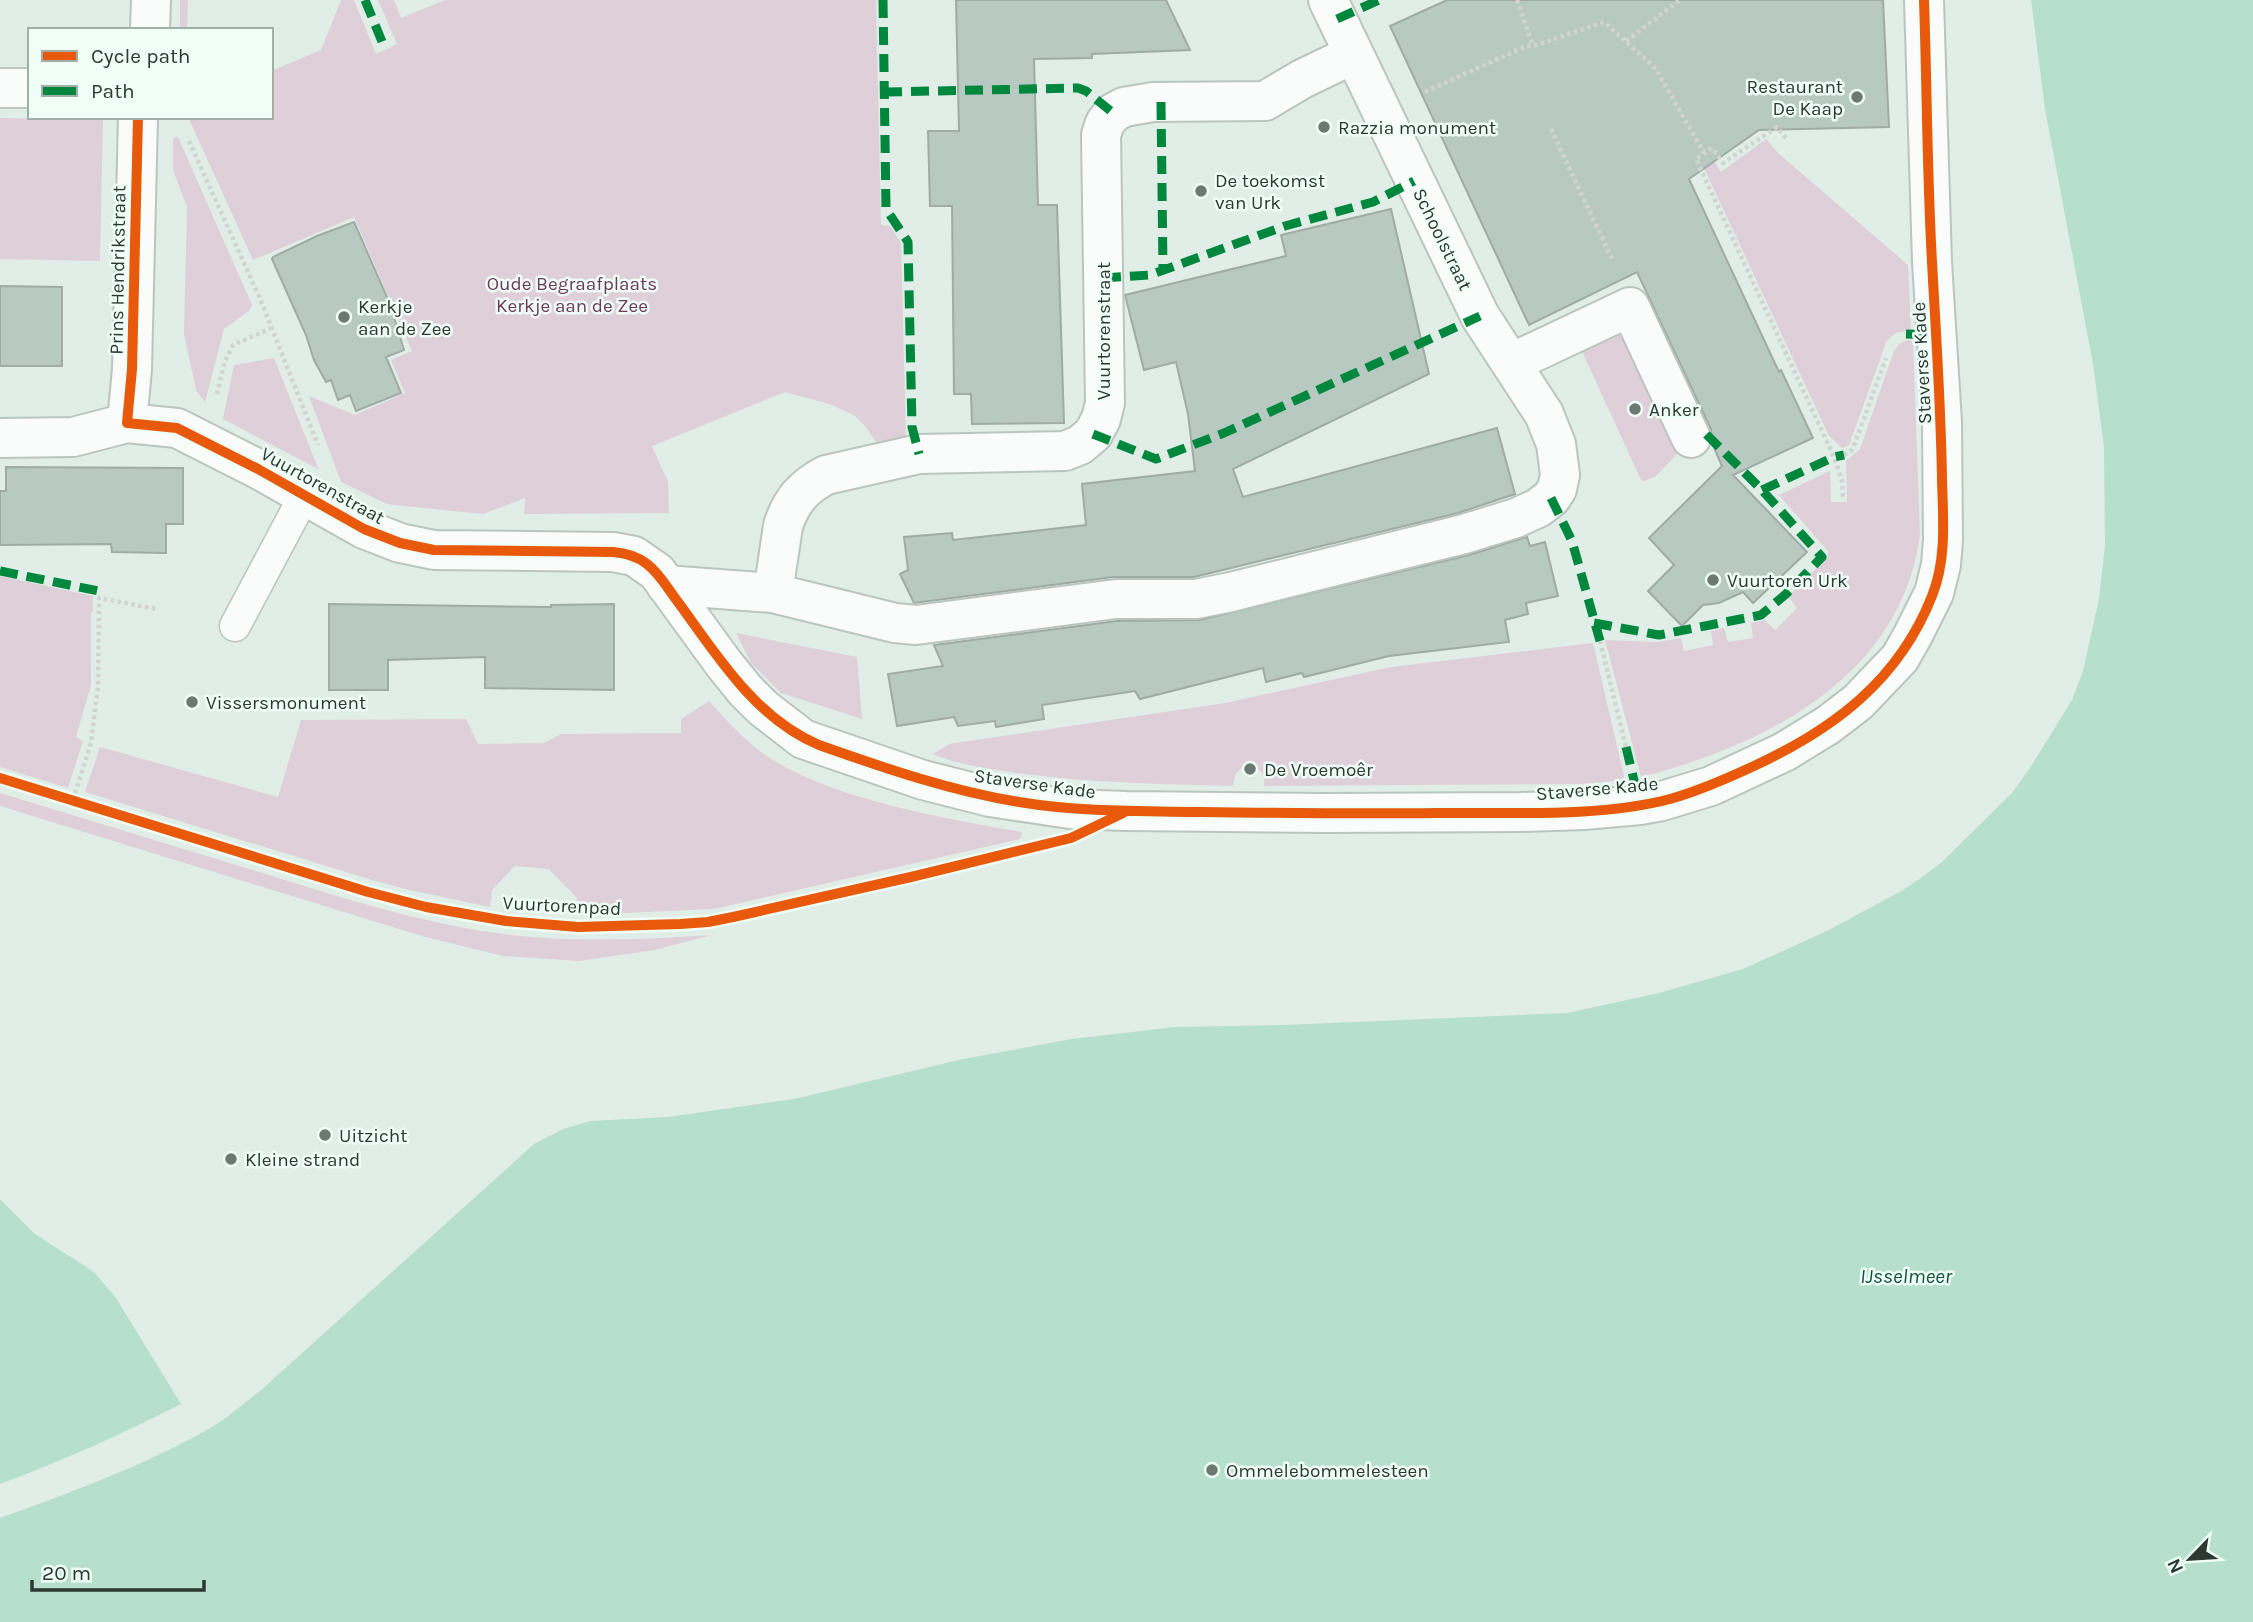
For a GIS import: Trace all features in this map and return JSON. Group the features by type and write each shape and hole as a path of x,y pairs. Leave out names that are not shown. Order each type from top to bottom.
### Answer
{"street":[{"path":"150,28 151,0"},
{"name":"Schoolstraat","path":"773,593 895,623 916,625 1116,599 1196,599 1464,534 1516,518 1538,508 1551,498 1557,489 1560,475 1556,444 1544,414 1480,316 1328,0"},
{"name":"Staverse Kade","path":"666,585 745,691 803,738 923,780 1018,802 1070,809 1164,812 1422,813 1584,810 1662,801 1711,786 1749,769 1784,752 1828,725 1858,702 1878,682 1900,657 1913,635 1934,593 1941,565 1942,422 1932,262 1924,0"},
{"name":"Vuurtorenstraat","path":"773,593 786,515 798,495 826,475 919,454 1057,453 1080,445 1093,435 1105,403 1101,135 1105,123 1113,113 1124,107 1153,103 1265,101 1302,79 1354,54"},
{"path":"0,88 28,88"},
{"name":"Prins Hendrikstraat","path":"127,423 132,369 138,119"},
{"path":"1511,363 1630,307 1691,438"},
{"path":"0,438 73,438 127,423"},
{"name":"Vuurtorenstraat","path":"127,423 177,428 217,447 364,529 410,546 434,550 623,553 646,563 666,585"},
{"path":"666,585 773,593"}],"lane":[{"path":"235,626 304,496"}],"path":[{"path":"1517,0 1534,46"},
{"path":"1626,41 1681,0"},
{"path":"1381,112 1527,46 1604,22 1656,69 1704,153"},
{"path":"1786,138 1777,127 1723,163 1712,148 1696,159 1834,457 1842,481 1843,500"},
{"path":"1551,128 1627,292 1630,307"},
{"path":"186,134 271,328 320,451"},
{"path":"216,398 225,361 233,345 271,328"},
{"path":"1844,455 1851,451 1855,443 1888,352"},
{"path":"73,800 92,743 98,686 99,598 157,609"},
{"path":"1600,641 1626,747"},
{"path":"61,796 86,804"}],"green space":[{"path":"180,0 188,0 187,28 180,28"},
{"name":"Oude Begraafplaats Kerkje aan de Zee","path":"341,0 354,0 376,54 397,44 378,0 394,0 401,18 445,0 876,0 881,225 890,226 901,243 906,441 879,446 854,415 829,404 785,392 652,446 668,482 669,513 524,514 525,498 483,514 387,504 341,482 309,396 355,415 405,393 391,360 412,351 354,217 253,260 189,119 273,119 273,70 321,50"},
{"path":"0,118 103,120 100,261 0,259"},
{"path":"178,137 252,305 250,310 224,329 205,402 196,390 184,334 187,207 173,170 173,138"},
{"path":"1766,139 1778,153 1908,265 1911,330 1896,333 1887,340 1849,445 1842,448 1829,436 1703,166 1713,159 1721,172"},
{"path":"1618,330 1625,333 1679,452 1655,477 1644,481 1641,480 1580,347"},
{"path":"1913,341 1920,535 1908,585 1886,628 1856,666 1820,697 1779,724 1735,746 1641,777 1605,640 1658,642 1681,638 1684,651 1713,645 1711,631 1724,628 1728,642 1753,638 1751,623 1765,620 1775,630 1797,608 1788,596 1828,557 1828,551 1779,495 1830,471 1831,502 1847,502 1846,461 1860,449 1894,351 1899,344"},
{"path":"274,358 318,469 223,419 234,365"},
{"path":"0,576 93,596 91,685 76,737 83,741 68,788 0,767"},
{"path":"736,633 857,657 862,719 781,693 751,663"},
{"path":"1593,643 1625,780 1580,784 1264,786 1262,773 1252,766 1238,771 1233,786 1152,784 1017,773 964,764 933,754 949,744 1225,703 1391,667"},
{"path":"709,701 757,749 803,776 896,807 1022,832 1020,839 714,909 577,915 577,898 549,869 515,866 492,890 490,907 372,880 85,792 100,747 278,797 301,720 466,719 478,744 544,743 561,734 681,733 681,719"},
{"path":"0,793 359,902 449,925 511,935 586,940 712,935 654,950 579,961 503,956 425,937 0,806"}],"water":[{"name":"IJsselmeer","path":"2031,0 2253,0 2253,1622 0,1622 0,1518 135,1466 187,1441 224,1419 260,1391 534,1144 563,1129 590,1121 668,1117 794,1099 963,1059 1072,1039 1175,1027 1567,1013 1659,993 1743,969 1829,930 1903,890 1942,862 2012,793 2072,700 2083,671 2099,599 2105,545 2104,447 2093,364 2045,109"},
{"path":"0,1199 35,1234 94,1272 116,1298 181,1404 92,1447 0,1484"}],"building":[{"path":"956,0 1166,0 1190,50 1092,54 1092,58 1034,59 1038,205 1057,205 1064,423 972,424 971,394 954,394 952,206 930,206 928,131 959,131"},
{"path":"1447,0 1883,0 1889,127 1759,130 1689,179 1779,372 1781,370 1813,438 1733,475 1807,552 1753,603 1743,592 1719,603 1703,605 1682,626 1648,591 1674,565 1649,538 1722,466 1712,443 1711,429 1637,272 1529,325 1390,26"},
{"path":"1391,209 1429,374 1233,469 1243,497 1497,428 1515,494 1458,513 1194,577 1113,577 914,603 900,574 908,570 904,537 952,533 953,540 1086,525 1082,484 1195,471 1188,414 1176,362 1144,370 1125,295 1286,256 1281,235"},
{"name":"Kerkje aan de Zee","path":"354,222 390,304 404,350 386,357 401,393 356,411 350,395 338,400 331,380 326,382 314,360 306,335 272,259 317,236"},
{"path":"0,286 62,287 62,366 0,366"},
{"path":"6,467 183,468 183,524 166,524 166,553 112,552 111,544 0,545 0,491 6,491"},
{"path":"1527,537 1530,546 1545,542 1558,596 1526,603 1528,614 1505,620 1509,642 1389,656 1304,677 1302,673 1266,682 1263,668 1140,699 1135,691 1042,705 1044,719 996,727 995,721 958,726 954,717 897,726 888,674 943,666 934,645 1117,621 1200,620 1469,555"},
{"path":"329,604 551,607 614,604 614,690 485,688 485,657 388,660 388,690 329,690"}],"marked path":[{"path":"365,0 385,49"},
{"path":"883,0 886,209 908,242 912,427 919,454"},
{"path":"1337,19 1379,0"},
{"path":"884,92 1078,88 1086,91 1113,113"},
{"path":"1161,102 1163,271"},
{"path":"1103,278 1150,275 1285,226 1373,202 1414,181"},
{"path":"1093,434 1156,459 1224,433 1480,316"},
{"path":"1906,334 1938,335"},
{"path":"1594,623 1659,635 1761,615 1822,557 1762,490 1706,434"},
{"path":"1762,490 1844,455"},
{"path":"1551,498 1572,541 1600,641"},
{"path":"0,571 99,591 99,598"},
{"path":"1626,747 1640,805"}],"cycle path":[{"path":"138,119 132,369 127,423 177,428 258,469 364,529 400,543 434,550 613,552 635,557 656,572 728,670 754,699 780,722 819,745 943,785 1019,802 1109,810 1584,812 1642,805 1691,792 1754,766 1811,736 1861,699 1882,677 1902,653 1932,596 1940,568 1943,524 1929,197 1924,0"},
{"name":"Vuurtorenpad","path":"0,778 368,892 426,907 506,921 578,927 680,924 733,917 1071,838 1123,813"}],"place":[{"name":"Restaurant De Kaap","path":"1857,97"},
{"name":"Razzia monument","path":"1324,127"},
{"name":"De toekomst van Urk","path":"1201,191"},
{"name":"Kerkje aan de Zee","path":"344,317"},
{"name":"Anker","path":"1635,409"},
{"name":"Vuurtoren Urk","path":"1713,580"},
{"name":"Vissersmonument","path":"192,702"},
{"name":"De Vroemoêr","path":"1250,769"},
{"name":"Uitzicht","path":"325,1135"},
{"name":"Kleine strand","path":"231,1159"},
{"name":"Ommelebommelesteen","path":"1212,1470"}]}
